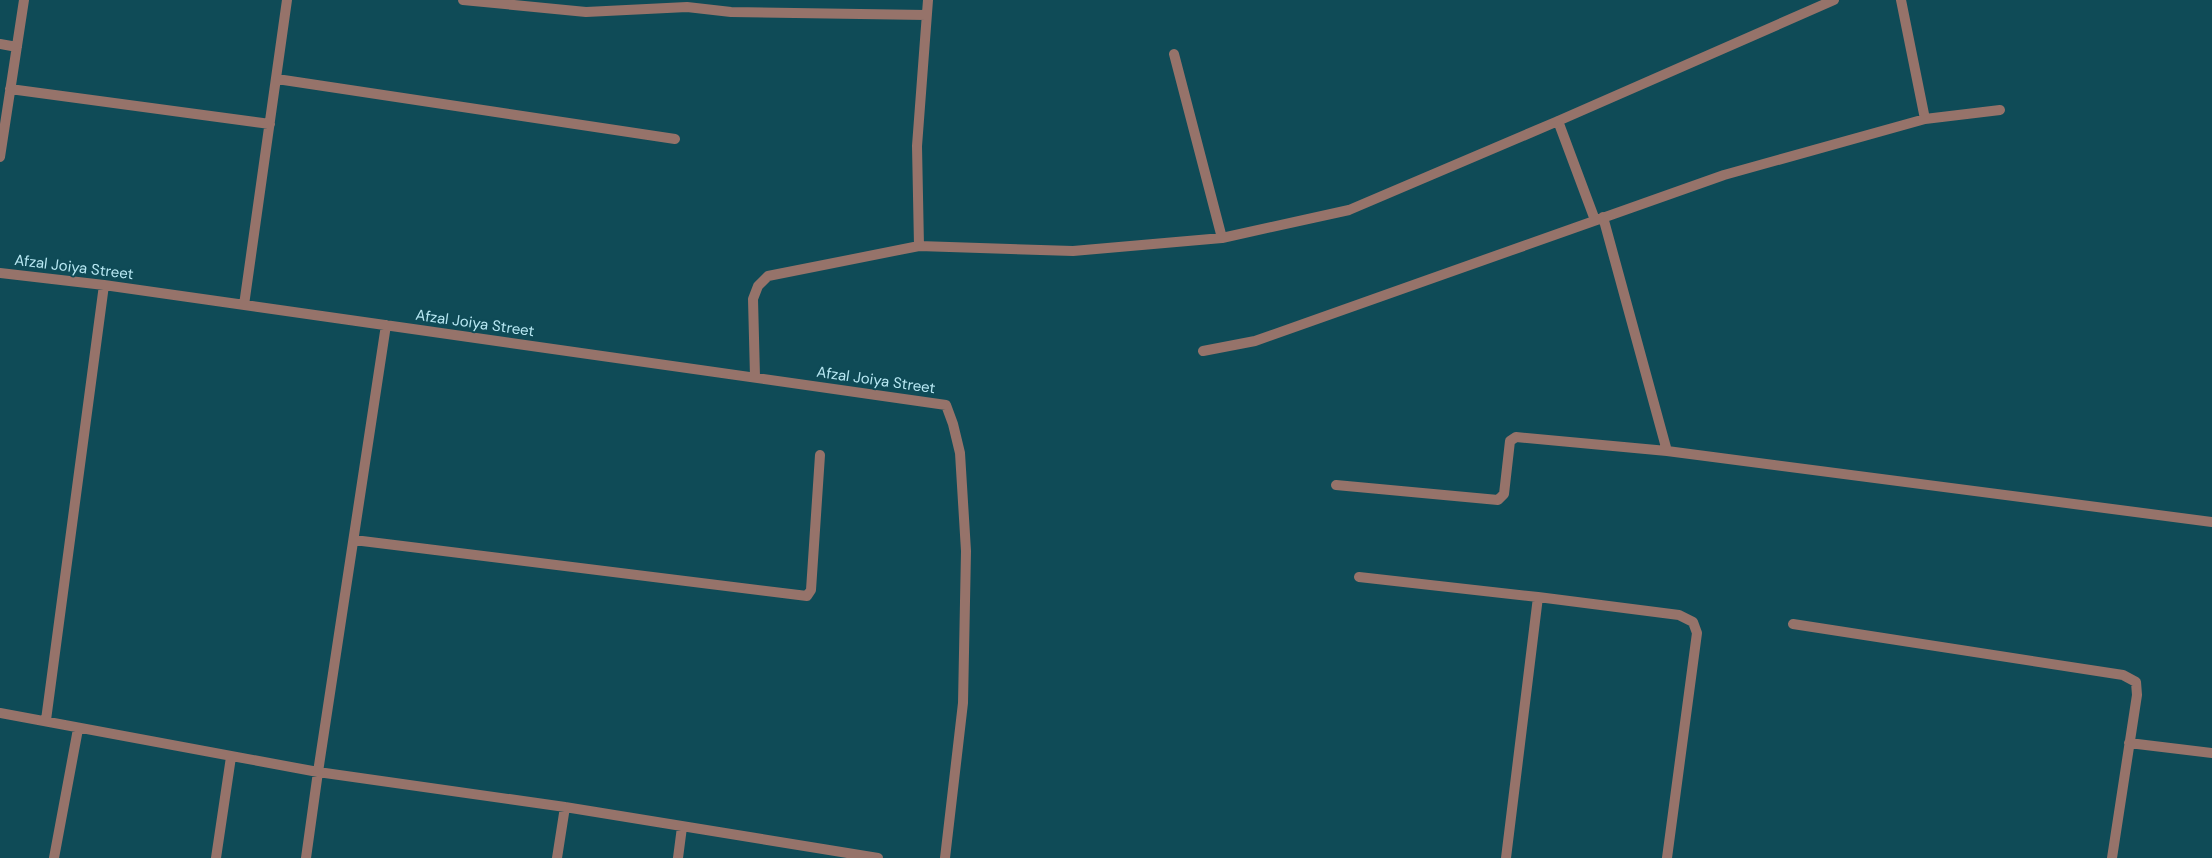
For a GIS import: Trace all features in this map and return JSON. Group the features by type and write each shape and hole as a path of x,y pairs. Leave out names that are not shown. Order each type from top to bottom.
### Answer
{"street":[{"path":"0,157 24,0"},
{"path":"244,305 287,0"},
{"path":"463,0 586,12 687,7 731,12 926,15"},
{"path":"731,12 733,0"},
{"path":"919,246 917,146 928,0"},
{"path":"755,378 753,299 758,286 768,276 919,246 1074,251 1222,238 1349,210 1558,122 1834,0"},
{"path":"1901,0 1925,119"},
{"path":"0,44 17,47"},
{"path":"1174,54 1222,238"},
{"path":"277,79 675,139"},
{"path":"10,89 270,124"},
{"path":"1203,350 1255,341 1724,175 1925,119 2000,110"},
{"path":"1558,122 1599,219 1667,451"},
{"name":"Afzal Joiya Street","path":"0,273 104,285 946,405 960,453 966,551 963,703 945,858"},
{"path":"46,720 104,285"},
{"path":"306,858 386,325"},
{"path":"1336,485 1498,500 1504,494 1510,441 1512,438 1667,451 2212,522"},
{"path":"354,540 807,596 811,590 820,455"},
{"path":"1359,577 1679,615 1692,622 1698,633 1667,858"},
{"path":"1506,858 1538,597"},
{"path":"1793,624 2123,675 2136,682 2137,695 2112,858"},
{"path":"0,713 46,720 78,729 318,772 564,807 852,856 878,858"},
{"path":"54,858 78,729"},
{"path":"2129,743 2212,753"},
{"path":"216,858 231,757"},
{"path":"557,858 564,807"},
{"path":"678,858 682,827"}]}
